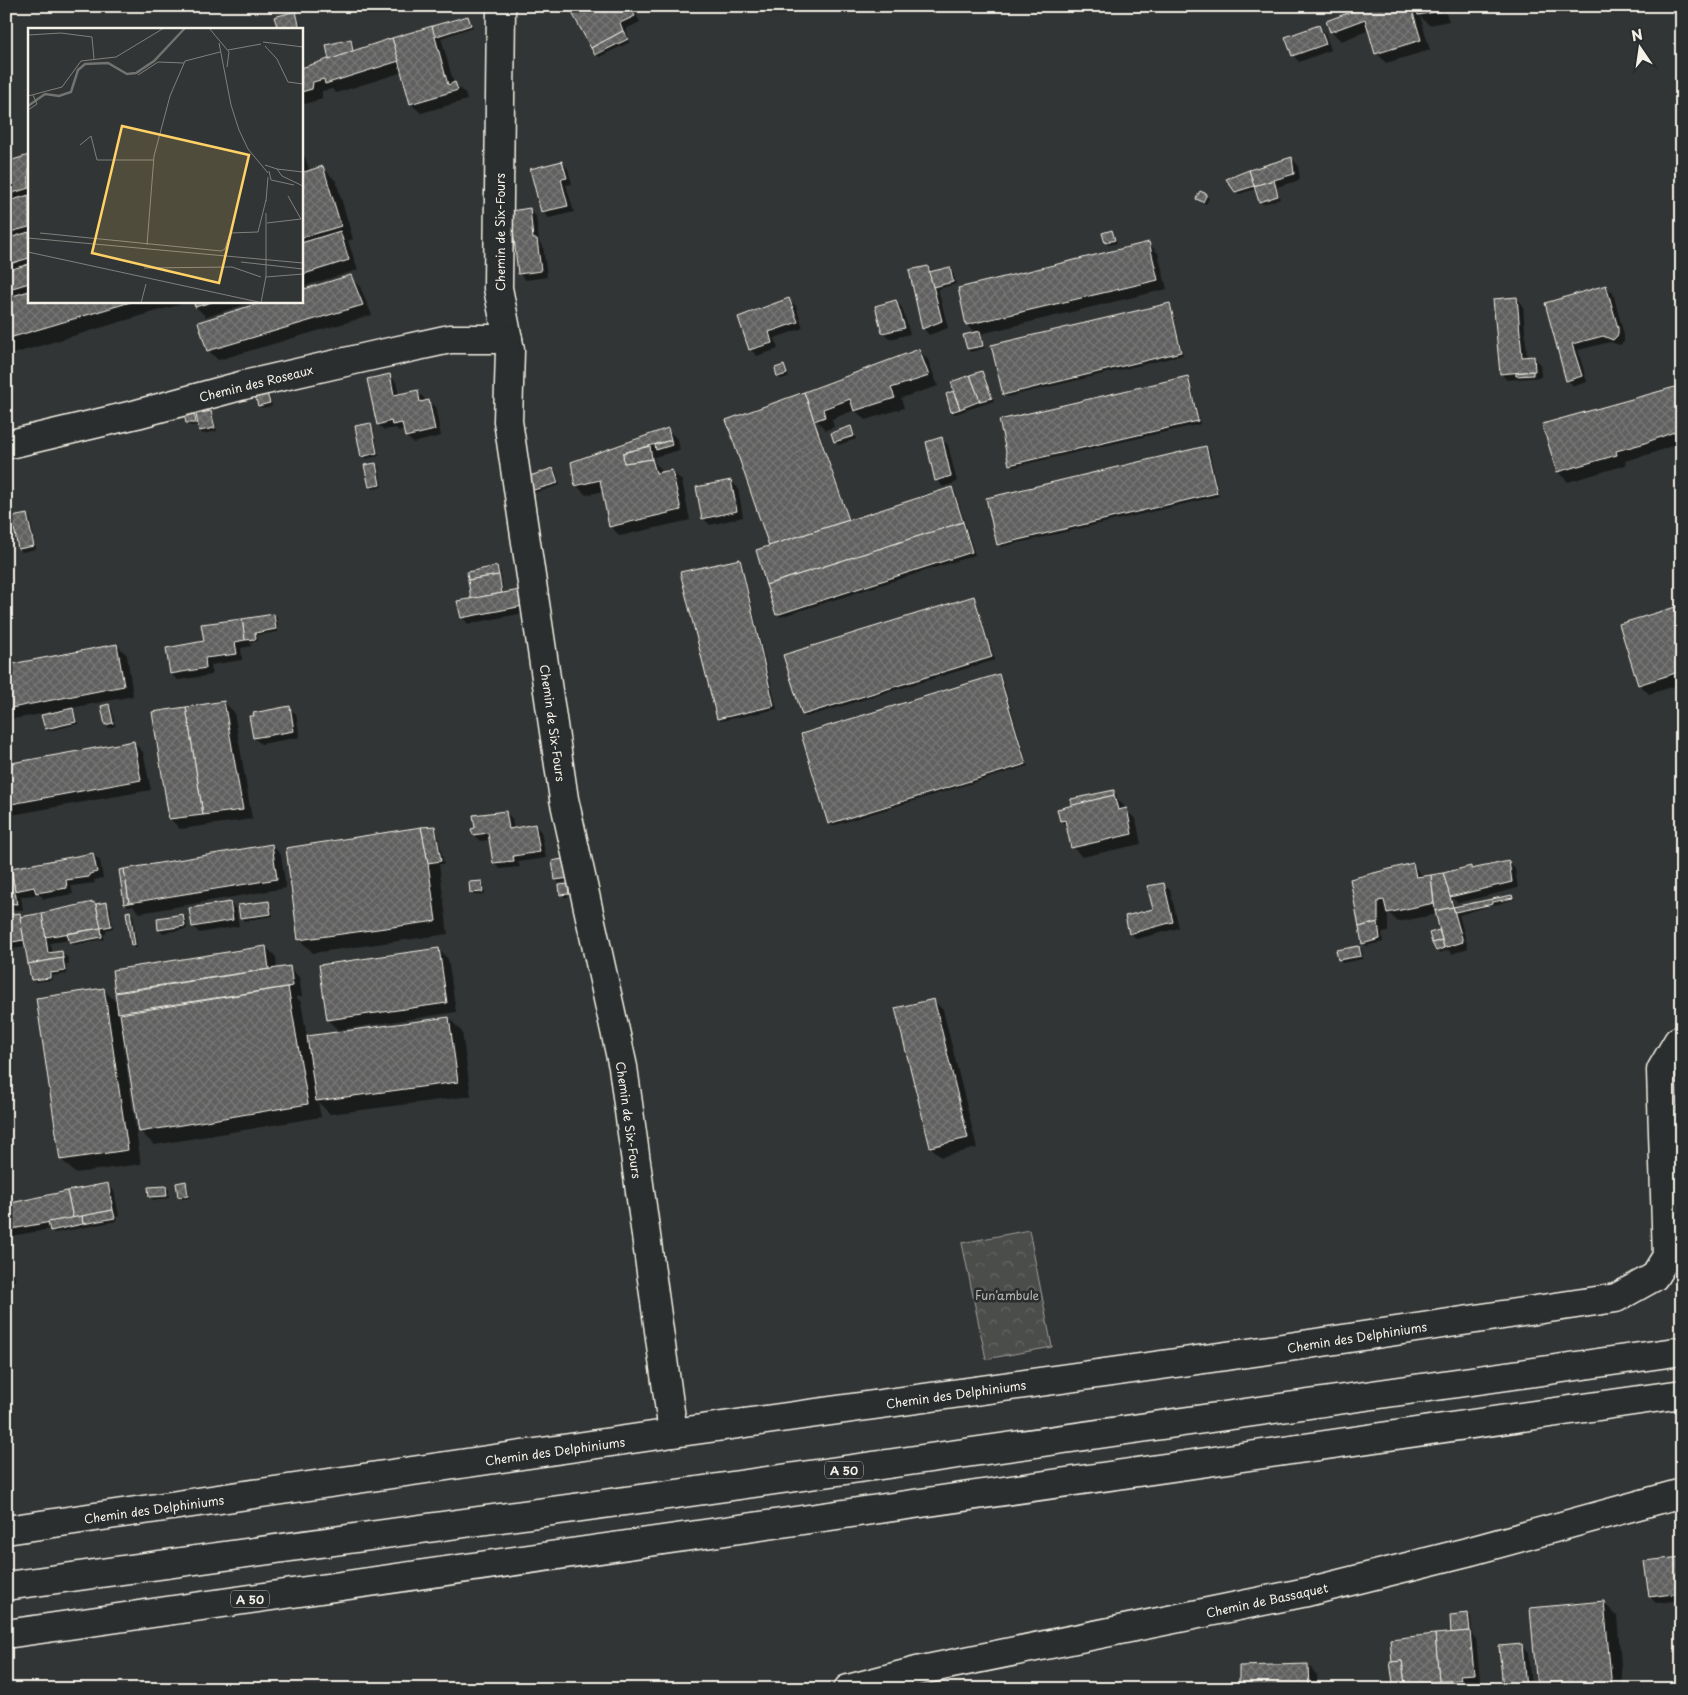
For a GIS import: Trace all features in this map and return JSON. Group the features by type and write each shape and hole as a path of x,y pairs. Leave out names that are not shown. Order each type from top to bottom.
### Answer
{"main road":[{"name":"Chemin de Six-Fours","path":"501,6 498,288 510,350 508,421 564,799 623,1067 672,1434"},
{"name":"Chemin des Roseaux","path":"6,445 137,414 244,385 385,353 450,340 508,339"},
{"name":"Chemin des Delphiniums","path":"6,1530 1269,1350 1616,1298 1654,1277 1667,1256 1661,1070 1678,1040 1682,1039"},
{"name":"A 50","path":"6,1586 706,1490 1682,1351"},
{"name":"A 50","path":"6,1634 1682,1394"},
{"name":"Chemin de Bassaquet","path":"848,1689 917,1671 1307,1592 1474,1550 1682,1493"}],"green space":[{"name":"Fun'ambule","path":"1029,1230 1052,1347 986,1359 962,1243"}],"building":[{"path":"581,6 630,6 635,16 620,23 623,31 591,48 571,11"},
{"path":"1367,6 1411,6 1421,40 1375,54 1365,19 1330,32 1326,21"},
{"path":"1415,6 1438,6 1441,11 1418,15"},
{"path":"296,11 300,28 278,28 274,17"},
{"path":"468,16 471,25 434,37 432,26"},
{"path":"1319,25 1326,44 1292,56 1285,37"},
{"path":"432,26 448,85 455,82 458,90 410,104 392,38"},
{"path":"623,31 628,39 595,55 591,48"},
{"path":"392,38 399,61 325,84 324,79 313,82 312,89 302,92 302,68"},
{"path":"351,39 353,51 329,60 326,45"},
{"path":"28,155 28,188 6,195 6,162"},
{"path":"1292,157 1294,174 1254,186 1249,170"},
{"path":"562,161 567,178 561,179 568,206 541,212 530,169"},
{"path":"323,166 341,226 302,238 302,173"},
{"path":"1249,170 1254,186 1235,192 1226,179"},
{"path":"1274,180 1278,196 1259,202 1254,186"},
{"path":"1200,191 1207,194 1203,202 1196,199"},
{"path":"28,195 28,227 6,233 6,202"},
{"path":"530,208 533,239 537,239 541,271 518,274 511,211"},
{"path":"1112,230 1115,240 1105,243 1102,233"},
{"path":"340,231 349,260 302,275 302,243"},
{"path":"28,232 28,258 6,265 6,239"},
{"path":"1149,242 1158,280 966,325 958,288"},
{"path":"28,264 28,283 6,290 6,271"},
{"path":"928,266 942,321 922,329 909,270"},
{"path":"950,267 953,282 933,287 929,272"},
{"path":"351,275 363,305 207,351 198,322 263,302 302,302 302,290"},
{"path":"1606,285 1618,328 1618,335 1613,340 1603,336 1572,344 1582,376 1566,381 1545,303"},
{"path":"28,291 28,302 131,302 6,339 6,298"},
{"path":"1517,297 1522,357 1534,356 1535,371 1500,374 1493,299"},
{"path":"789,298 798,322 769,332 772,343 749,350 738,317"},
{"path":"896,300 905,328 882,333 875,306"},
{"path":"193,302 212,302 195,307"},
{"path":"1170,303 1181,352 1003,395 991,345"},
{"path":"980,331 983,346 967,349 963,335"},
{"path":"919,349 929,376 891,388 895,398 854,411 850,399 823,409 825,417 814,421 804,392"},
{"path":"784,365 787,374 777,377 775,368"},
{"path":"982,371 992,398 980,401 970,375"},
{"path":"1533,371 1533,375 1516,376 1516,373"},
{"path":"390,374 394,395 418,390 420,402 429,400 435,430 405,437 402,423 392,425 391,421 377,425 367,379"},
{"path":"970,375 980,401 960,409 951,382"},
{"path":"1188,376 1198,421 1009,465 999,420"},
{"path":"1682,385 1682,429 1642,444 1616,451 1617,455 1557,472 1542,424"},
{"path":"953,391 960,409 951,412 946,394"},
{"path":"804,392 849,520 769,546 726,420"},
{"path":"267,393 270,403 258,406 255,395"},
{"path":"211,411 215,428 199,431 196,414"},
{"path":"194,412 196,423 186,423 184,414"},
{"path":"371,423 377,453 361,457 355,426"},
{"path":"851,426 854,436 834,442 831,433"},
{"path":"668,428 671,440 623,453 624,463 652,459 656,473 672,470 681,510 609,527 600,480 575,486 571,462"},
{"path":"942,437 951,476 935,481 926,442"},
{"path":"671,440 672,445 656,450 655,445"},
{"path":"650,446 652,459 624,463 623,453"},
{"path":"1206,446 1217,493 997,545 986,498"},
{"path":"376,463 380,485 369,487 364,465"},
{"path":"553,468 558,483 530,491 527,477"},
{"path":"731,480 737,511 702,519 696,487"},
{"path":"952,487 963,522 766,585 756,550"},
{"path":"27,514 34,546 18,549 12,517"},
{"path":"963,522 972,552 776,615 766,585"},
{"path":"740,559 774,706 717,719 680,572"},
{"path":"497,566 499,575 468,580 467,572"},
{"path":"499,575 502,593 471,599 468,580"},
{"path":"520,590 523,606 461,618 457,601"},
{"path":"974,596 992,657 802,715 783,655"},
{"path":"1682,605 1682,671 1638,685 1619,624"},
{"path":"274,614 276,629 255,633 256,639 245,640 242,619"},
{"path":"242,619 245,640 235,642 237,654 205,658 206,668 170,674 166,648 204,641 201,624"},
{"path":"117,644 124,686 6,709 6,665"},
{"path":"999,674 1026,764 828,824 801,734"},
{"path":"224,701 243,810 203,815 186,707"},
{"path":"109,704 113,723 105,725 101,706"},
{"path":"290,706 294,731 253,738 249,716 254,716 253,713"},
{"path":"186,707 203,815 169,819 152,712"},
{"path":"73,708 76,722 45,729 41,715"},
{"path":"134,741 141,780 6,805 6,764"},
{"path":"1114,790 1114,795 1071,806 1071,799"},
{"path":"1114,795 1118,810 1127,808 1132,834 1071,848 1065,820 1060,821 1057,809"},
{"path":"506,811 509,829 535,824 540,852 513,856 514,861 493,863 488,833 473,835 471,829 475,828 473,815"},
{"path":"435,826 441,861 428,863 421,827"},
{"path":"421,827 436,921 298,940 286,848"},
{"path":"272,844 277,879 129,903 124,869"},
{"path":"93,853 97,872 89,874 89,877 66,880 67,888 36,893 34,887 15,891 11,868"},
{"path":"567,858 570,878 555,880 552,861"},
{"path":"1509,861 1512,882 1450,897 1443,873 1471,866 1471,869"},
{"path":"1413,863 1416,877 1431,875 1434,903 1387,913 1384,900 1378,901 1378,922 1359,927 1350,879"},
{"path":"11,868 17,904 6,903 6,869"},
{"path":"124,869 129,903 124,904 119,870"},
{"path":"1443,873 1453,907 1435,911 1431,875"},
{"path":"482,881 483,892 470,893 469,882"},
{"path":"1164,883 1173,922 1129,934 1125,916 1153,909 1147,886"},
{"path":"568,884 569,894 560,895 559,885"},
{"path":"1512,895 1513,898 1493,902 1492,899"},
{"path":"1492,899 1493,904 1455,912 1453,907"},
{"path":"269,901 271,914 240,918 238,905"},
{"path":"93,902 96,904 101,928 45,937 42,913"},
{"path":"107,902 111,926 101,928 96,904"},
{"path":"230,902 233,920 192,927 189,908"},
{"path":"1453,907 1463,942 1444,948 1435,911"},
{"path":"130,911 135,945 131,946 126,912"},
{"path":"20,913 24,940 6,943 6,915"},
{"path":"42,913 48,953 62,951 63,958 28,964 20,917"},
{"path":"183,914 185,926 158,930 157,918"},
{"path":"1378,922 1380,939 1362,944 1359,927"},
{"path":"101,928 102,937 70,943 67,934"},
{"path":"1439,930 1442,940 1432,943 1429,933"},
{"path":"1442,940 1444,948 1436,951 1432,943"},
{"path":"266,946 269,969 115,992 112,970"},
{"path":"1359,946 1361,956 1338,960 1336,950"},
{"path":"439,948 447,1003 327,1020 319,965"},
{"path":"63,958 65,971 50,973 50,978 31,980 28,964"},
{"path":"290,966 293,986 118,1013 115,993"},
{"path":"288,987 308,1104 139,1132 120,1014"},
{"path":"104,988 128,1150 60,1160 36,998"},
{"path":"934,999 968,1138 930,1147 895,1008"},
{"path":"449,1017 458,1082 316,1101 307,1036"},
{"path":"186,1181 188,1196 178,1197 176,1183"},
{"path":"108,1183 113,1210 73,1218 67,1191"},
{"path":"166,1186 167,1196 149,1197 148,1187"},
{"path":"67,1191 73,1218 6,1230 6,1204"},
{"path":"113,1210 115,1218 83,1224 82,1216"},
{"path":"82,1216 83,1224 50,1231 48,1222"},
{"path":"6,1242 9,1275 6,1275"},
{"path":"1682,1557 1682,1593 1649,1597 1644,1561"},
{"path":"1604,1601 1612,1689 1537,1689 1530,1608"},
{"path":"1468,1613 1470,1631 1451,1633 1450,1615"},
{"path":"1470,1631 1474,1674 1460,1675 1461,1680 1439,1681 1435,1634"},
{"path":"1435,1634 1439,1681 1405,1685 1402,1661 1392,1662 1390,1639"},
{"path":"1522,1644 1526,1689 1503,1689 1499,1646"},
{"path":"1402,1661 1405,1685 1418,1683 1419,1689 1394,1689 1390,1662"},
{"path":"1308,1664 1309,1689 1239,1689 1239,1666"},
{"path":"1228,1687 1228,1689 1142,1688"}]}
